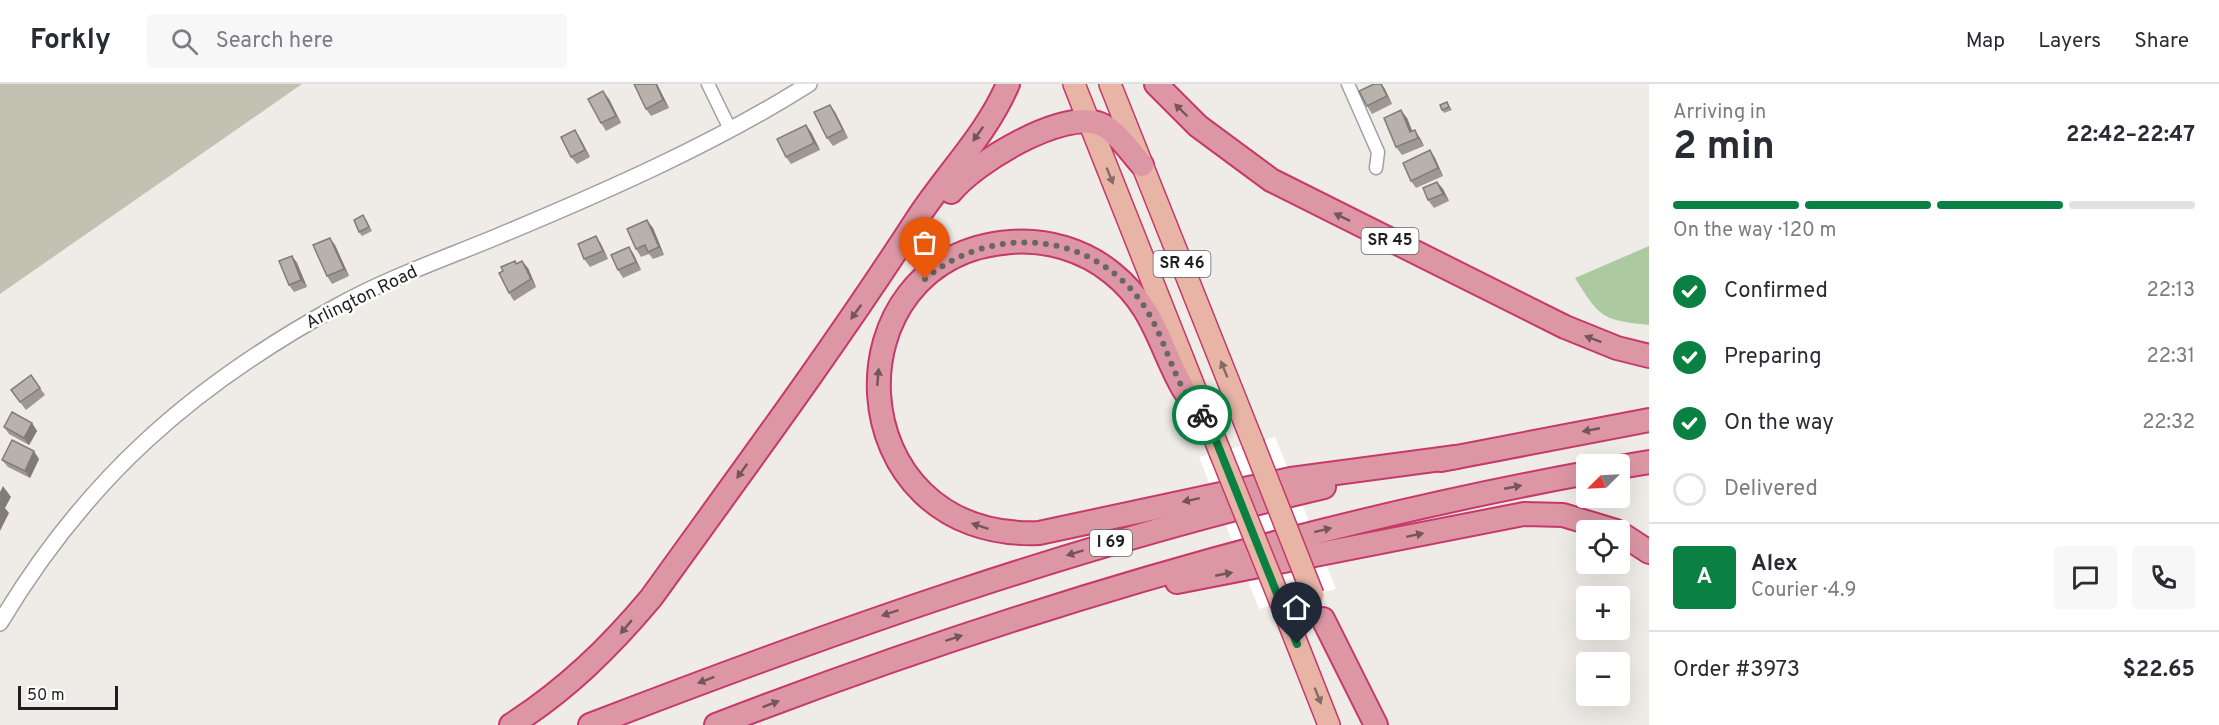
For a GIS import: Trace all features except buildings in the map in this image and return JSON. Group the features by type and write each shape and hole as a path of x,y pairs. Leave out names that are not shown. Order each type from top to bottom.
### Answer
{"highway":[{"path":"511,725 544,704 580,675 613,643 643,607 882,275 918,218 997,106 1008,84"},
{"path":"1074,84 1329,725"},
{"name":"SR 46","path":"1110,84 1366,725"},
{"name":"SR 45","path":"1156,84 1198,126 1271,180 1565,327 1617,348 1649,356"},
{"path":"882,275 957,185 977,166 997,153 1046,132 1064,125 1089,121 1104,126 1142,165"},
{"path":"1211,428 1180,384 1150,316 1138,297 1111,271 1095,261 1058,246 1029,242 1001,243 973,250 948,262 925,279 904,302 880,358 877,390 879,408 889,447 901,467 914,484 944,510 982,528 1005,532 1039,533 1291,478 1456,457"},
{"name":"I 69","path":"590,725 852,626 1074,554 1216,513 1456,457 1649,420"},
{"path":"1630,465 1649,462"},
{"name":"I 69","path":"716,725 895,658 1083,597 1329,528 1576,475"},
{"path":"1083,597 1209,577 1524,514 1563,515 1580,520"},
{"path":"1630,540 1649,552"},
{"path":"1323,619 1376,725"}],"street":[{"path":"708,84 730,129"},
{"name":"Arlington Road","path":"0,623 5,602 112,473 165,421 230,372 338,306 572,204 730,129 809,84"},
{"path":"1348,84 1378,152 1376,168"}],"shaded area":[{"path":"0,84 302,84 0,294"}],"green space":[{"path":"1649,246 1649,325 1621,321 1604,315 1591,302 1575,278"}],"pier":[{"path":"1275,437 1336,589 1259,609 1199,457"}],"way so far":[{"path":"925,279 961,255 1001,243 1037,242 1078,252 1111,271 1138,297 1158,332 1180,384 1202,415"}],"route":[{"path":"1202,415 1211,428 1297,644"}]}
